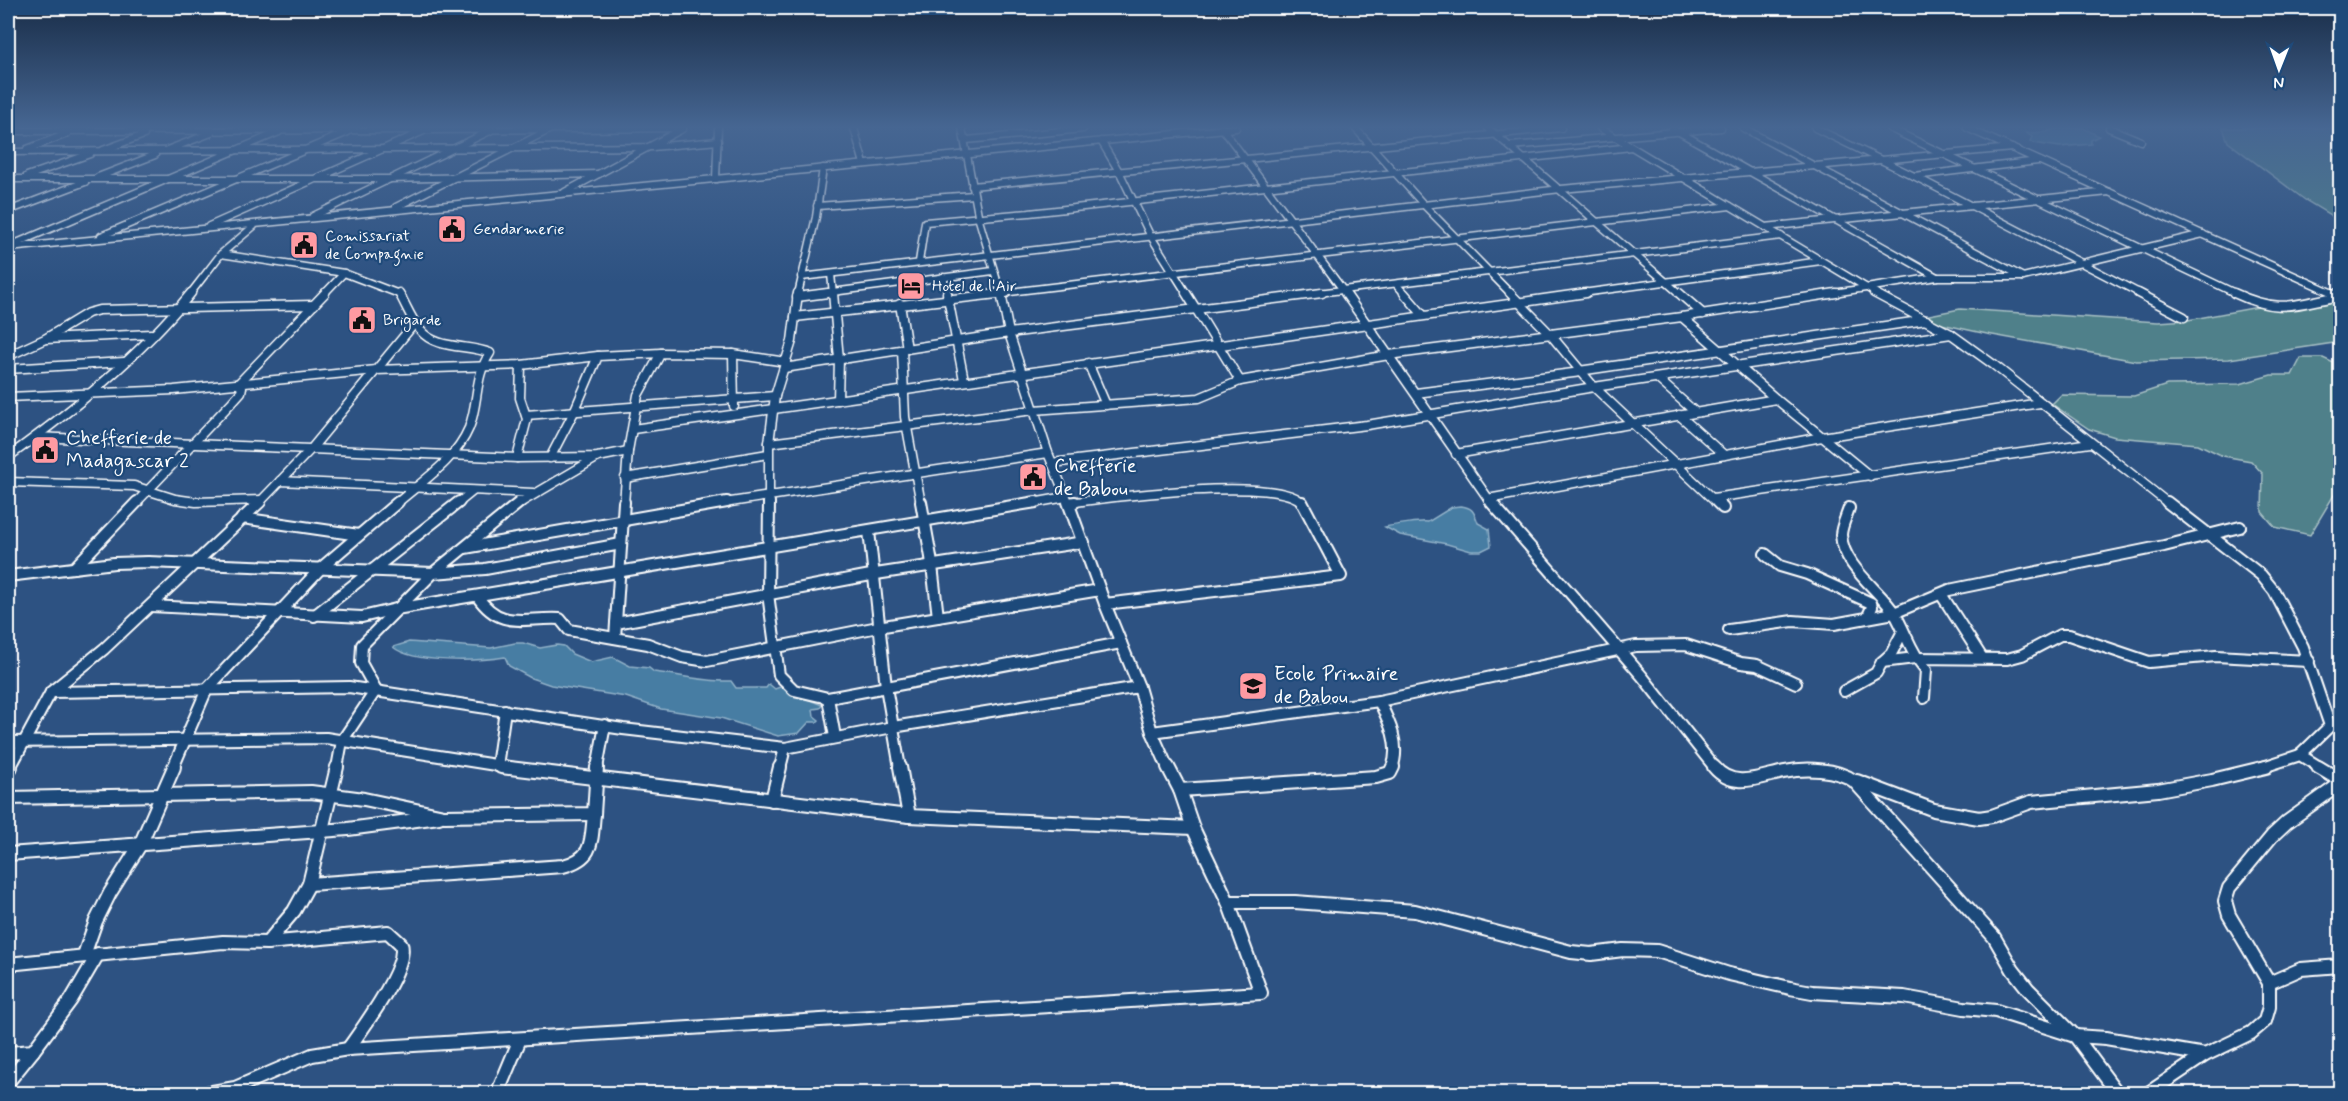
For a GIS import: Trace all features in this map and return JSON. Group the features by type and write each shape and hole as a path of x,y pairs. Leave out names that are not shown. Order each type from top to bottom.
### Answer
{"street":[{"path":"46,179 115,179"},
{"path":"8,248 167,179"},
{"path":"92,240 236,179"},
{"path":"202,229 312,179"},
{"path":"306,219 386,179"},
{"path":"388,211 453,179"},
{"path":"560,194 589,179"},
{"path":"8,248 712,179"},
{"path":"821,179 785,365 775,396 768,454 768,594 777,646 779,675 783,683 801,694 828,698 1121,643"},
{"path":"201,1094 233,1091 312,1055 348,1048 1261,993 1228,902 1192,828 1180,790 1161,756 1139,687 1048,453 1009,333 1001,293 979,217 972,179"},
{"path":"817,206 1065,179"},
{"path":"1123,179 1150,235 1240,381"},
{"path":"1261,179 1367,323 1488,499 1618,649 1708,761 1726,778 1749,782 1787,771 1837,774 1899,799 1979,819 2031,802 2158,790 2219,779 2300,755 2320,738 2330,726 2309,661 2278,595 2261,575 2090,443 1994,365 1951,334 1867,289 1683,179"},
{"path":"919,262 925,222 1337,179"},
{"path":"1402,179 1457,240 1550,334 1594,387 1723,508"},
{"path":"1547,179 1703,314"},
{"path":"801,277 1150,235 1657,179"},
{"path":"1763,179 1937,277"},
{"path":"1840,179 2023,278"},
{"path":"1920,179 2184,318"},
{"path":"1996,179 2264,306 2283,306 2339,296 2084,179"},
{"path":"8,211 90,180"},
{"path":"1765,227 2112,192"},
{"path":"795,317 1175,274 1730,206"},
{"path":"8,457 90,394 178,308 221,254 242,234 259,224"},
{"path":"769,443 1034,410 1199,398 1240,381 1389,355 1682,317 1937,277 2023,278 2203,234"},
{"path":"8,396 90,394 238,384 376,370 521,365 598,356 661,353 733,354 785,365 1009,333 1631,253 1781,236"},
{"path":"84,955 96,921 140,845 207,689 321,568 453,455 471,419 481,367 490,353 438,342 426,337 414,324 398,291 345,273 221,254"},
{"path":"633,429 1367,323 1821,261"},
{"path":"797,297 993,271"},
{"path":"238,384 345,273"},
{"path":"831,274 839,359 838,399"},
{"path":"943,277 964,380"},
{"path":"1396,284 1424,315"},
{"path":"900,304 904,349 902,390 906,426 913,473 933,565 938,617"},
{"path":"8,356 45,339 93,311 314,305"},
{"path":"1682,317 1776,399 1870,476"},
{"path":"1416,393 1580,372 1926,320"},
{"path":"8,772 51,692 104,649 262,500 312,448 414,324"},
{"path":"45,339 151,334"},
{"path":"1052,462 1294,435 1594,387 1951,334"},
{"path":"615,638 628,451 638,395 661,353"},
{"path":"733,354 733,415"},
{"path":"550,458 574,412 598,356"},
{"path":"8,369 124,362"},
{"path":"1088,363 1106,405"},
{"path":"517,458 526,415 520,398 521,365"},
{"path":"1658,379 1695,412"},
{"path":"74,568 188,445 241,392 242,387 238,384"},
{"path":"526,415 734,401 775,396"},
{"path":"1456,454 1776,399"},
{"path":"1488,499 1822,436 2040,403"},
{"path":"1679,415 1724,455"},
{"path":"36,437 517,458 598,457 628,451"},
{"path":"1713,498 2090,443"},
{"path":"462,548 768,495 1048,453"},
{"path":"625,478 768,454"},
{"path":"376,690 360,661 360,650 396,609 462,548 533,493 598,457"},
{"path":"280,481 533,493"},
{"path":"8,482 149,488 176,499 191,501 262,500"},
{"path":"151,606 277,615 362,617 396,609 769,545 925,521 1067,500 1194,489 1267,490 1301,500 1341,576 1105,604"},
{"path":"314,616 473,491"},
{"path":"1849,508 1841,534 1849,557 1869,586 1894,613 1915,658 1926,670 1924,698"},
{"path":"243,518 359,535"},
{"path":"1729,630 1742,630 1793,621 1834,624 1894,613 1941,594 2028,572 2164,546 2240,527"},
{"path":"869,531 876,574 878,627 886,687 909,816"},
{"path":"616,623 876,574 1084,542"},
{"path":"8,576 148,562 433,573 485,569 621,544"},
{"path":"1765,554 1780,566 1808,574 1871,603 1868,618"},
{"path":"477,596 484,608 500,619 560,619 568,630 648,644 682,657 707,661 878,627 1100,590"},
{"path":"1941,594 1982,658"},
{"path":"1844,691 1876,672 1891,654 1902,633"},
{"path":"1882,662 1915,658 2007,658 2022,655 2060,635 2069,634 2150,662 2216,656 2309,661"},
{"path":"1152,732 1379,701 1618,649 1655,645 1686,645 1757,665 1796,683"},
{"path":"51,692 349,687 728,743 785,748 892,726 1139,687"},
{"path":"267,942 294,911 309,884 332,794 342,741 376,690"},
{"path":"828,698 835,737"},
{"path":"1180,790 1376,777 1390,773 1395,765 1397,752 1388,721 1379,701"},
{"path":"497,766 505,710"},
{"path":"309,884 563,866 578,863 589,853 594,814 595,777 605,725"},
{"path":"8,742 326,738 497,766 909,816 1192,828"},
{"path":"772,800 785,748"},
{"path":"2300,755 2340,780"},
{"path":"1850,778 1872,799 1994,937 2013,970 2028,989 2075,1036 2118,1094"},
{"path":"2147,1094 2205,1054 2251,1034 2265,1021 2269,1008 2269,983 2229,915 2225,901 2229,888 2287,822 2340,784"},
{"path":"8,798 311,792 397,805 444,816"},
{"path":"8,854 322,831 444,816 594,814"},
{"path":"1228,902 1295,902 1416,911 1571,952 1592,954 1623,950 1657,951 1721,972 1780,986 1812,992 1904,997 1964,1008 1996,1011 2075,1036 2106,1038 2205,1054"},
{"path":"8,964 223,942 267,942 388,932 395,936 403,948 402,956 384,994 348,1048"},
{"path":"8,1082 70,1000 98,954"},
{"path":"2269,983 2301,969 2340,966"},
{"path":"497,1094 520,1039"},
{"path":"8,1053 33,1051"}],"green space":[{"path":"2278,179 2340,179 2340,221 2305,200"},
{"path":"2340,292 2340,342 2229,359 2136,361 1987,334 1914,318 1960,309 2158,322 2188,320"},
{"path":"2301,358 2323,358 2340,366 2340,485 2310,535 2275,527 2262,512 2263,474 2251,461 2223,456 2198,444 2115,437 2089,429 2052,404 2061,395 2134,396 2167,385 2240,384 2271,375 2292,375"}],"water":[{"path":"1460,506 1470,509 1478,523 1489,529 1491,546 1481,551 1471,551 1400,535 1385,527 1428,522 1452,507"},
{"path":"409,642 491,648 515,643 540,648 564,646 572,654 591,662 613,657 630,666 649,668 654,672 731,681 736,688 766,688 769,684 775,689 780,687 801,690 807,699 822,705 820,708 813,709 814,716 819,720 817,722 809,722 799,733 778,736 721,718 661,709 626,697 551,685 531,678 509,666 505,657 479,660 430,659 402,652 393,647"}],"place":[{"name":"Gendarmerie","path":"452,229"},
{"name":"Comissariat de Compagnie","path":"304,245"},
{"name":"Hotel de l'Air","path":"911,286"},
{"name":"Brigarde","path":"362,320"},
{"name":"Chefferie de Madagascar 2","path":"45,450"},
{"name":"Chefferie de Babou","path":"1033,477"},
{"name":"Ecole Primaire de Babou","path":"1253,686"}]}
